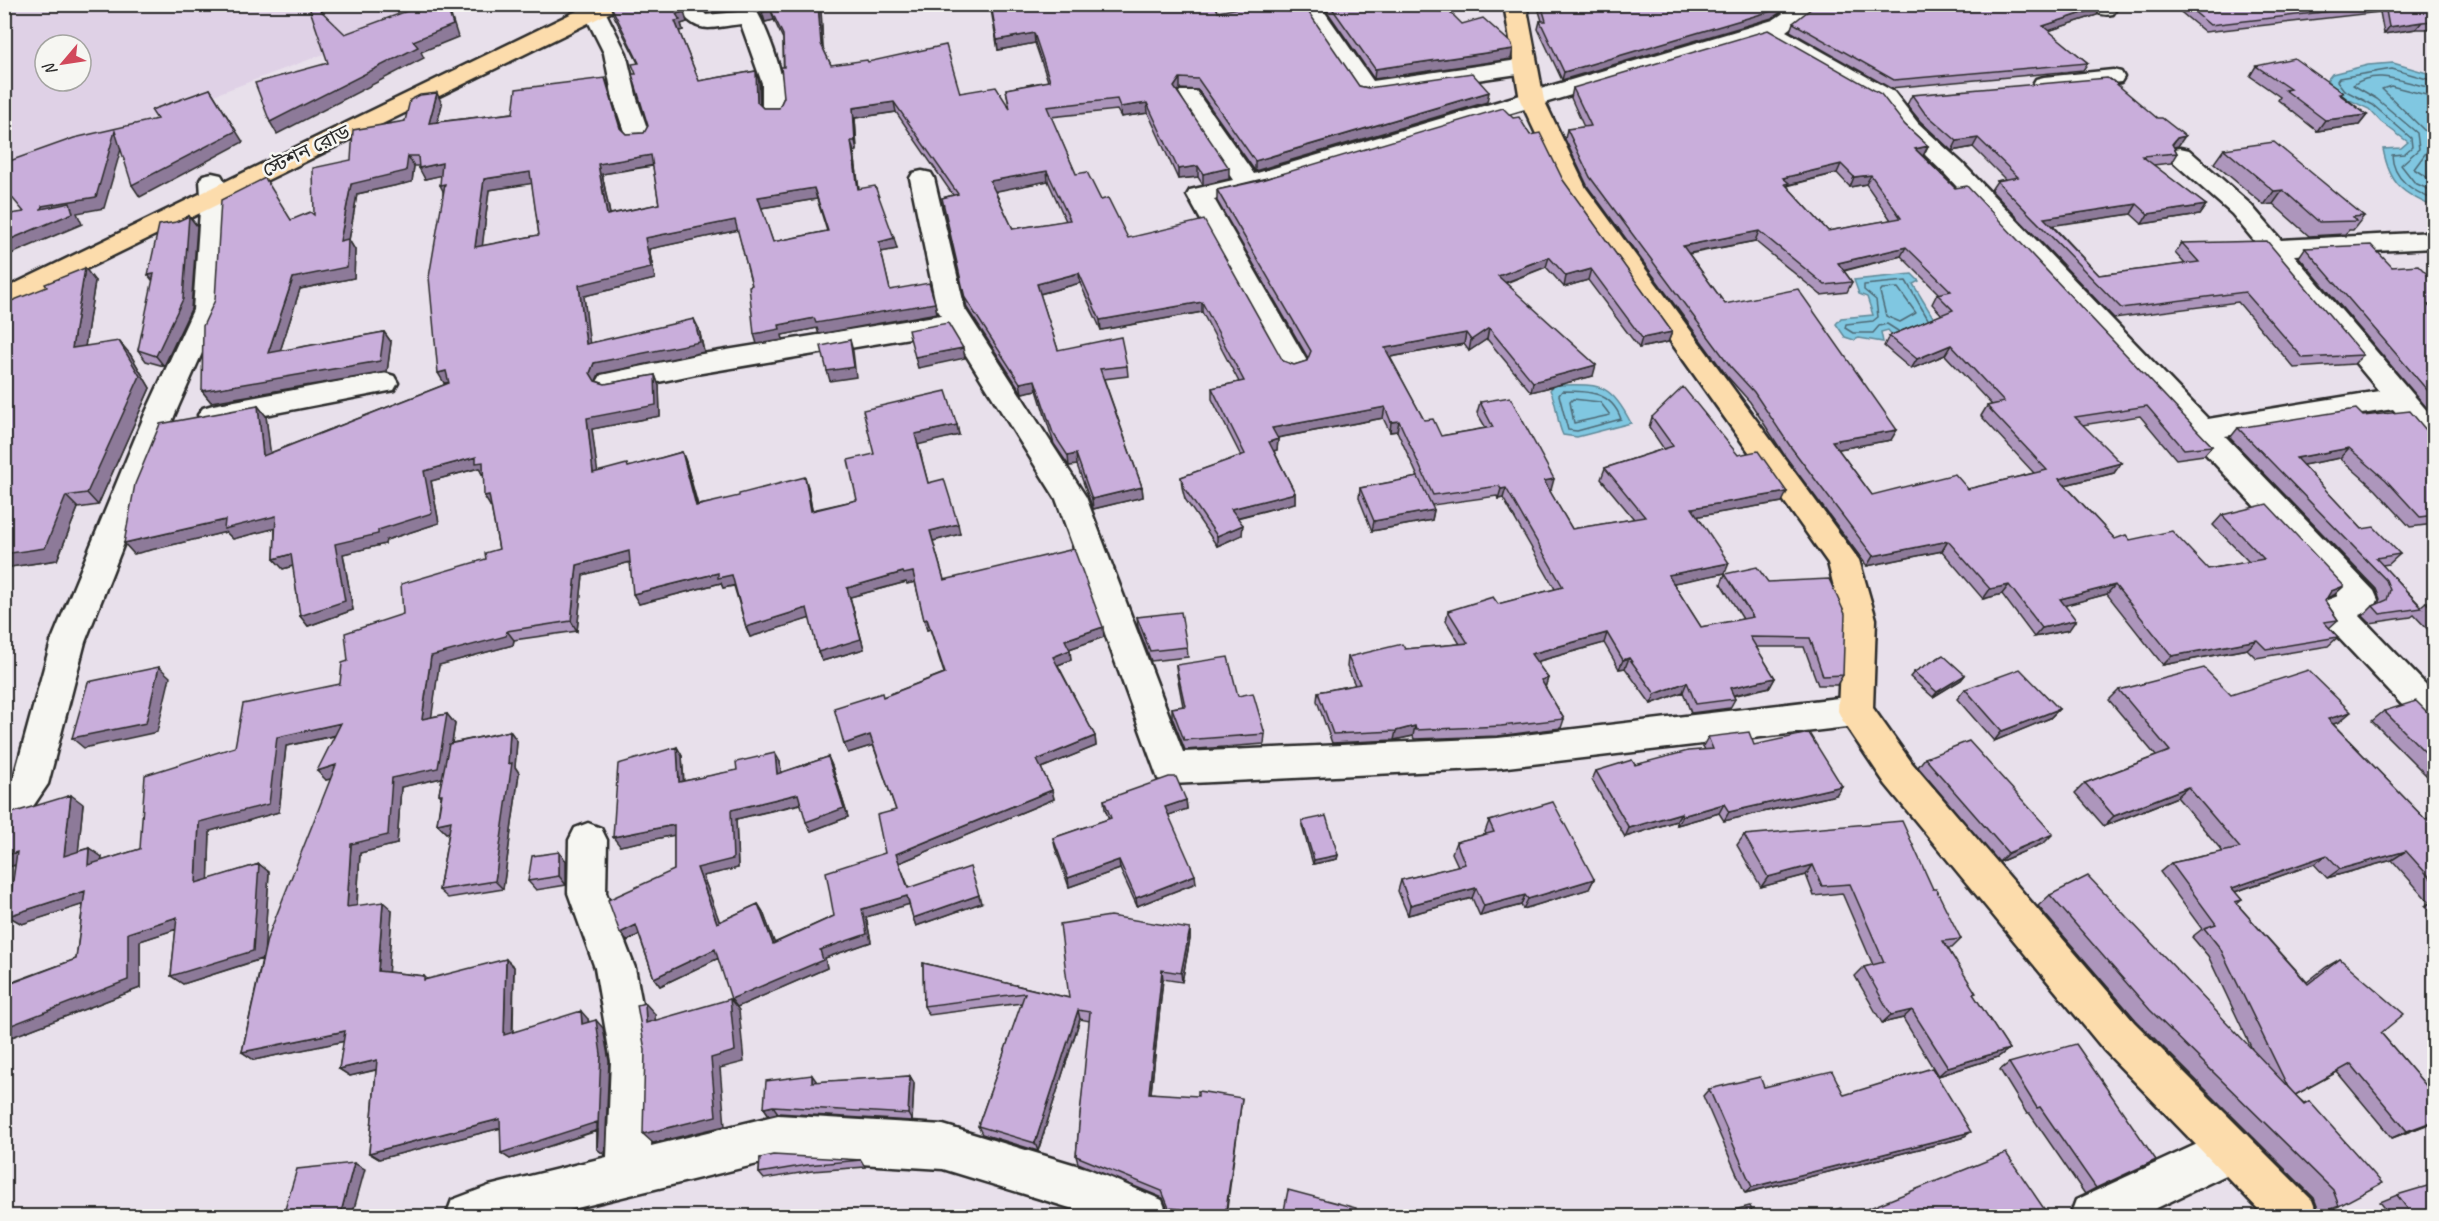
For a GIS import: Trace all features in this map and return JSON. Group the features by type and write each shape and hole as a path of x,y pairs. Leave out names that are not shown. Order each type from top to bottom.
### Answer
{"main road":[{"path":"1515,4 1532,100 1574,189 1843,560 1859,619 1855,711 1899,774 2119,1036 2296,1216"},
{"name":"স্টেশন রোড","path":"4,283 213,188 593,7"},
{"name":"স্টেশন রোড","path":"4,300 213,188"}],"street":[{"path":"685,4 702,22 749,17 773,83 774,111"},
{"path":"1308,4 1367,89 1526,66"},
{"path":"1294,363 1199,195 1248,184 1781,25 1812,4"},
{"path":"593,7 615,53 625,99 638,137"},
{"path":"1767,29 1898,96 1910,128 1953,168 2362,600 2334,611 2434,716"},
{"path":"2022,87 2113,76"},
{"path":"1188,96 1248,184"},
{"path":"2180,155 2241,209 2434,438"},
{"path":"922,178 951,309 1071,497 1171,768 1498,753 1855,711"},
{"path":"4,818 30,784 68,642 155,424 207,310 213,188"},
{"path":"2273,248 2434,240"},
{"path":"611,382 774,352 867,339 958,321"},
{"path":"155,424 384,383"},
{"path":"2201,430 2398,398"},
{"path":"588,840 586,893 615,969 632,1061 628,1174"},
{"path":"468,1216 489,1208 778,1137 943,1147 1089,1191 1146,1216"},
{"path":"2092,1216 2232,1150"}],"shaded area":[{"path":"5,5 455,5 5,173"}],"water":[{"path":"2393,63 2434,75 2434,207 2406,192 2389,171 2383,149 2401,148 2408,142 2381,122 2369,109 2339,95 2327,80 2332,74 2368,65"},
{"path":"1912,274 1919,281 1913,284 1936,322 1892,335 1888,330 1881,332 1883,342 1859,338 1854,340 1845,337 1836,324 1841,318 1873,315 1867,297 1859,294 1854,280"},
{"path":"1554,385 1601,388 1616,399 1631,423 1577,437 1563,435 1550,390"}],"building":[{"path":"308,4 314,4 345,34 426,4 446,4 453,25 413,41 418,47 270,122 255,83 328,63"},
{"path":"610,4 679,4 684,12 676,14 680,20 675,21 699,81 756,71 757,102 763,108 779,108 784,97 781,67 784,67 783,35 771,10 762,12 758,4 818,4 821,44 831,65 867,60 868,62 946,45 960,93 996,87 1010,109 1006,89 1050,81 1034,33 997,40 991,4 1215,4 1218,12 1261,4 1303,4 1359,86 1368,88 1472,73 1489,92 1255,161 1198,79 1180,78 1174,87 1229,168 1203,174 1198,166 1178,169 1147,103 1120,107 1117,99 1047,107 1076,174 1087,172 1101,200 1108,198 1128,238 1204,220 1283,361 1294,365 1307,361 1311,351 1217,190 1258,181 1503,108 1513,118 1519,117 1530,135 1540,133 1563,180 1672,332 1642,338 1591,269 1566,276 1549,257 1498,276 1596,365 1533,382 1489,328 1471,340 1466,333 1385,348 1424,420 1433,419 1441,436 1493,427 1480,402 1510,397 1554,479 1544,481 1572,529 1645,517 1605,468 1673,446 1652,417 1683,387 1738,455 1758,451 1787,492 1692,508 1729,563 1668,575 1701,627 1753,617 1725,574 1757,567 1768,582 1829,579 1845,614 1843,675 1823,676 1810,638 1750,637 1775,678 1730,688 1735,699 1696,704 1687,682 1655,694 1629,658 1623,660 1607,633 1531,654 1548,678 1541,680 1564,719 1501,726 1416,730 1415,726 1396,731 1333,734 1318,692 1360,684 1348,657 1402,644 1405,649 1468,643 1448,611 1493,597 1498,604 1563,587 1506,488 1501,489 1499,486 1433,495 1399,421 1391,422 1385,407 1272,428 1278,439 1269,442 1295,493 1231,509 1243,525 1217,536 1184,488 1181,477 1245,454 1212,388 1244,381 1202,302 1100,320 1079,273 1037,284 1058,350 1121,337 1127,366 1100,369 1142,487 1092,499 1076,454 1068,456 1053,433 1035,380 1020,383 965,298 942,198 958,194 894,102 853,108 855,141 851,141 858,189 875,186 894,238 879,242 890,290 929,283 935,303 816,323 814,318 779,325 780,329 754,334 749,286 752,285 735,220 645,238 651,268 579,285 586,344 694,319 700,342 594,363 590,373 595,381 605,384 655,375 656,405 587,418 593,473 627,464 628,467 682,452 696,506 805,477 811,511 857,500 848,460 874,454 863,410 946,391 957,425 915,434 928,483 944,479 958,524 930,531 944,580 1074,549 1103,627 1065,640 1070,650 1053,657 1095,736 1037,760 1052,790 896,854 908,888 970,867 979,895 913,918 907,896 862,909 867,934 820,950 823,960 731,999 715,949 654,978 636,925 620,933 608,900 674,870 674,825 613,837 618,764 677,747 679,782 737,770 736,762 775,753 777,774 828,757 844,808 806,822 798,794 731,810 733,859 697,868 717,923 758,904 773,944 834,916 826,872 885,853 877,815 896,810 870,735 844,744 834,708 882,693 883,697 945,673 927,619 924,620 913,572 904,574 903,572 847,588 861,639 818,652 807,608 746,627 732,575 718,578 718,573 633,594 629,551 577,565 571,621 507,631 506,636 431,656 422,719 447,714 438,768 392,778 388,835 351,844 347,907 383,902 378,971 424,976 424,980 506,959 504,1035 581,1011 582,1024 596,1020 601,1054 597,1149 597,1122 501,1153 500,1119 369,1153 377,1060 339,1069 345,1031 242,1052 267,939 336,765 317,771 341,723 277,737 269,804 199,822 196,883 259,864 253,951 171,976 177,917 128,933 128,980 4,1028 4,986 76,959 85,891 8,916 17,852 4,856 4,823 12,813 71,795 64,856 89,848 88,865 140,849 145,775 235,747 243,704 340,684 342,663 348,661 345,633 403,614 401,584 486,559 485,553 499,549 489,495 484,496 483,462 476,463 476,457 424,471 432,513 378,530 378,534 335,544 345,601 300,616 291,554 274,559 276,516 224,529 225,520 124,543 135,484 160,424 258,406 263,456 449,383 446,371 438,373 429,277 445,184 440,185 442,163 419,168 418,156 408,156 406,171 351,184 340,241 348,239 347,267 293,278 268,353 384,332 380,361 202,391 203,326 215,300 221,200 265,178 291,220 310,212 314,215 313,168 351,160 353,130 405,121 410,100 420,95 437,93 429,123 513,113 516,89 605,78 620,128 626,134 644,133 648,126 632,74 636,74 632,64 639,63","holes":["651,155 659,204 607,215 598,164","1047,171 1070,220 1013,229 990,181","530,172 539,235 475,247 484,179","814,188 828,231 773,242 758,197"]},
{"path":"1329,4 1390,4 1391,7 1401,9 1427,4 1442,4 1462,24 1483,18 1512,44 1513,49 1375,69"},
{"path":"1541,4 1784,4 1775,10 1564,72 1540,21 1546,21"},
{"path":"1817,4 2098,4 2101,7 2043,26 2088,63 1894,80 1793,23"},
{"path":"2185,4 2434,4 2434,21 2389,27 2385,5 2210,25"},
{"path":"1768,30 1881,94 1905,125 1928,146 1915,149 1955,188 1967,186 2212,446 2184,449 2147,406 2075,417 2121,463 2059,479 2115,539 2126,535 2130,540 2172,531 2208,569 2264,559 2222,515 2267,504 2344,586 2331,591 2325,601 2338,620 2324,622 2338,637 2266,649 2257,640 2172,656 2115,585 2060,599 2076,620 2042,628 2009,585 1990,589 1948,541 1873,556 1790,446 1754,392 1731,367 1590,177 1567,129 1591,126 1573,88","holes":["1841,164 1854,177 1871,175 1901,218 1828,231 1785,184 1789,183 1783,178","1759,231 1825,285 1852,282 1838,263 1906,247 1951,291 1937,294 1953,310 1889,336 1917,359 1951,345 2004,402 1987,406 2047,470 1968,489 1955,474 1872,495 1832,441 1897,430 1798,289 1725,304 1683,246"]},
{"path":"2294,58 2343,93 2339,94 2367,115 2325,120 2285,90 2290,89 2256,66"},
{"path":"2107,78 2157,118 2162,118 2185,136 2177,138 2172,144 2177,153 2142,156 2206,205 2148,214 2137,204 2044,218 2099,275 2199,262 2182,243 2267,241 2363,355 2303,358 2245,292 2121,308 1997,181 2018,177 1978,138 1957,141 1924,112 1912,95"},
{"path":"210,89 236,131 132,185 115,131 96,197 42,206 41,209 70,203 73,213 4,242 4,215 24,212 4,188 4,163 74,138 157,119 151,110"},
{"path":"2274,142 2364,216 2353,217 2356,221 2319,222 2283,190 2274,191 2224,149"},
{"path":"189,216 183,299 156,356 138,350 154,274 148,275 159,225 176,222"},
{"path":"2371,245 2392,267 2418,265 2434,281 2434,304 2428,305 2434,312 2434,398 2305,248"},
{"path":"85,268 72,348 119,341 140,376 87,493 66,496 45,548 4,554 4,509 7,503 4,504 4,304 47,287 45,284"},
{"path":"948,323 963,348 915,357 908,330"},
{"path":"850,340 854,367 827,371 821,346"},
{"path":"2356,409 2363,416 2410,411 2434,437 2434,515 2420,517 2386,480 2349,448 2296,458 2362,529 2374,527 2400,554 2376,558 2422,608 2380,614 2373,606 2387,600 2390,590 2386,580 2238,428"},
{"path":"1418,477 1434,510 1374,521 1360,488"},
{"path":"2434,601 2434,610 2426,602"},
{"path":"1181,612 1187,647 1150,651 1137,617"},
{"path":"1943,655 1965,675 1937,692 1914,672"},
{"path":"1228,657 1238,696 1253,693 1265,734 1184,740 1172,708 1185,706 1176,665"},
{"path":"159,667 146,723 72,738 88,682"},
{"path":"2204,668 2231,695 2308,670 2351,712 2328,719 2425,819 2428,818 2434,824 2434,882 2406,851 2340,869 2327,855 2232,888 2242,900 2235,902 2308,984 2340,959 2404,1014 2381,1033 2434,1095 2434,1121 2407,1131 2351,1064 2295,1095 2288,1087 2220,948 2204,928 2216,924 2171,863 2240,848 2188,787 2114,816 2085,783 2170,751 2119,690"},
{"path":"2020,669 2059,709 2002,731 1965,689"},
{"path":"2416,701 2434,719 2434,761 2384,711"},
{"path":"510,731 508,764 512,763 495,881 439,890 451,821 437,824 442,794 439,794 449,744"},
{"path":"1749,732 1754,745 1809,733 1842,786 1729,812 1724,804 1682,816 1681,813 1629,828 1596,771 1632,760 1635,765 1688,751 1713,749 1708,737"},
{"path":"1969,741 2053,834 2008,853 1925,758"},
{"path":"1169,777 1176,777 1186,800 1165,807 1195,875 1136,898 1119,860 1068,878 1053,838 1111,818 1104,800"},
{"path":"1553,802 1594,879 1528,899 1525,895 1484,906 1476,888 1410,905 1401,880 1465,864 1456,842 1494,832 1489,821"},
{"path":"1326,816 1338,855 1314,860 1302,821"},
{"path":"1902,821 1933,889 1936,889 1961,939 1943,941 1976,993 1973,994 2009,1049 1948,1067 1912,1010 1891,1015 1864,967 1884,962 1850,884 1822,886 1813,865 1768,877 1744,835"},
{"path":"559,852 559,876 528,881 532,856"},
{"path":"2088,876 2304,1104 2309,1101 2382,1183 2339,1206 2333,1190 2150,1010 2050,895"},
{"path":"1110,916 1190,929 1181,973 1162,970 1149,1093 1198,1096 1198,1091 1242,1098 1225,1216 1179,1216 1180,1209 1169,1208 1162,1191 1076,1156 1090,1012 1078,1010 1035,1143 978,1126 1025,993 924,1006 923,963 1069,998 1060,924"},
{"path":"730,999 735,1051 711,1058 716,1116 643,1134 645,1050 637,1005 645,1003 646,1023"},
{"path":"2076,1044 2156,1160 2096,1188 2040,1107 2037,1108 2009,1063"},
{"path":"1932,1068 1971,1132 1752,1187 1709,1089 1760,1077 1764,1087 1832,1071 1844,1095"},
{"path":"812,1075 812,1082 910,1076 908,1114 773,1106 764,1108 766,1081"},
{"path":"2006,1153 2049,1216 1850,1216"},
{"path":"773,1155 861,1160 807,1165 759,1173 760,1158"},
{"path":"354,1163 340,1216 283,1216 297,1169"},
{"path":"2434,1184 2434,1216 2413,1216 2397,1195"},
{"path":"1288,1190 1356,1208 1355,1216 1283,1216"},
{"path":"1750,1206 1754,1216 1711,1216"},
{"path":"643,1208 644,1216 619,1216"},
{"path":"1841,1208 1845,1216 1816,1216"},
{"path":"1402,1209 1422,1216 1400,1216"}]}
